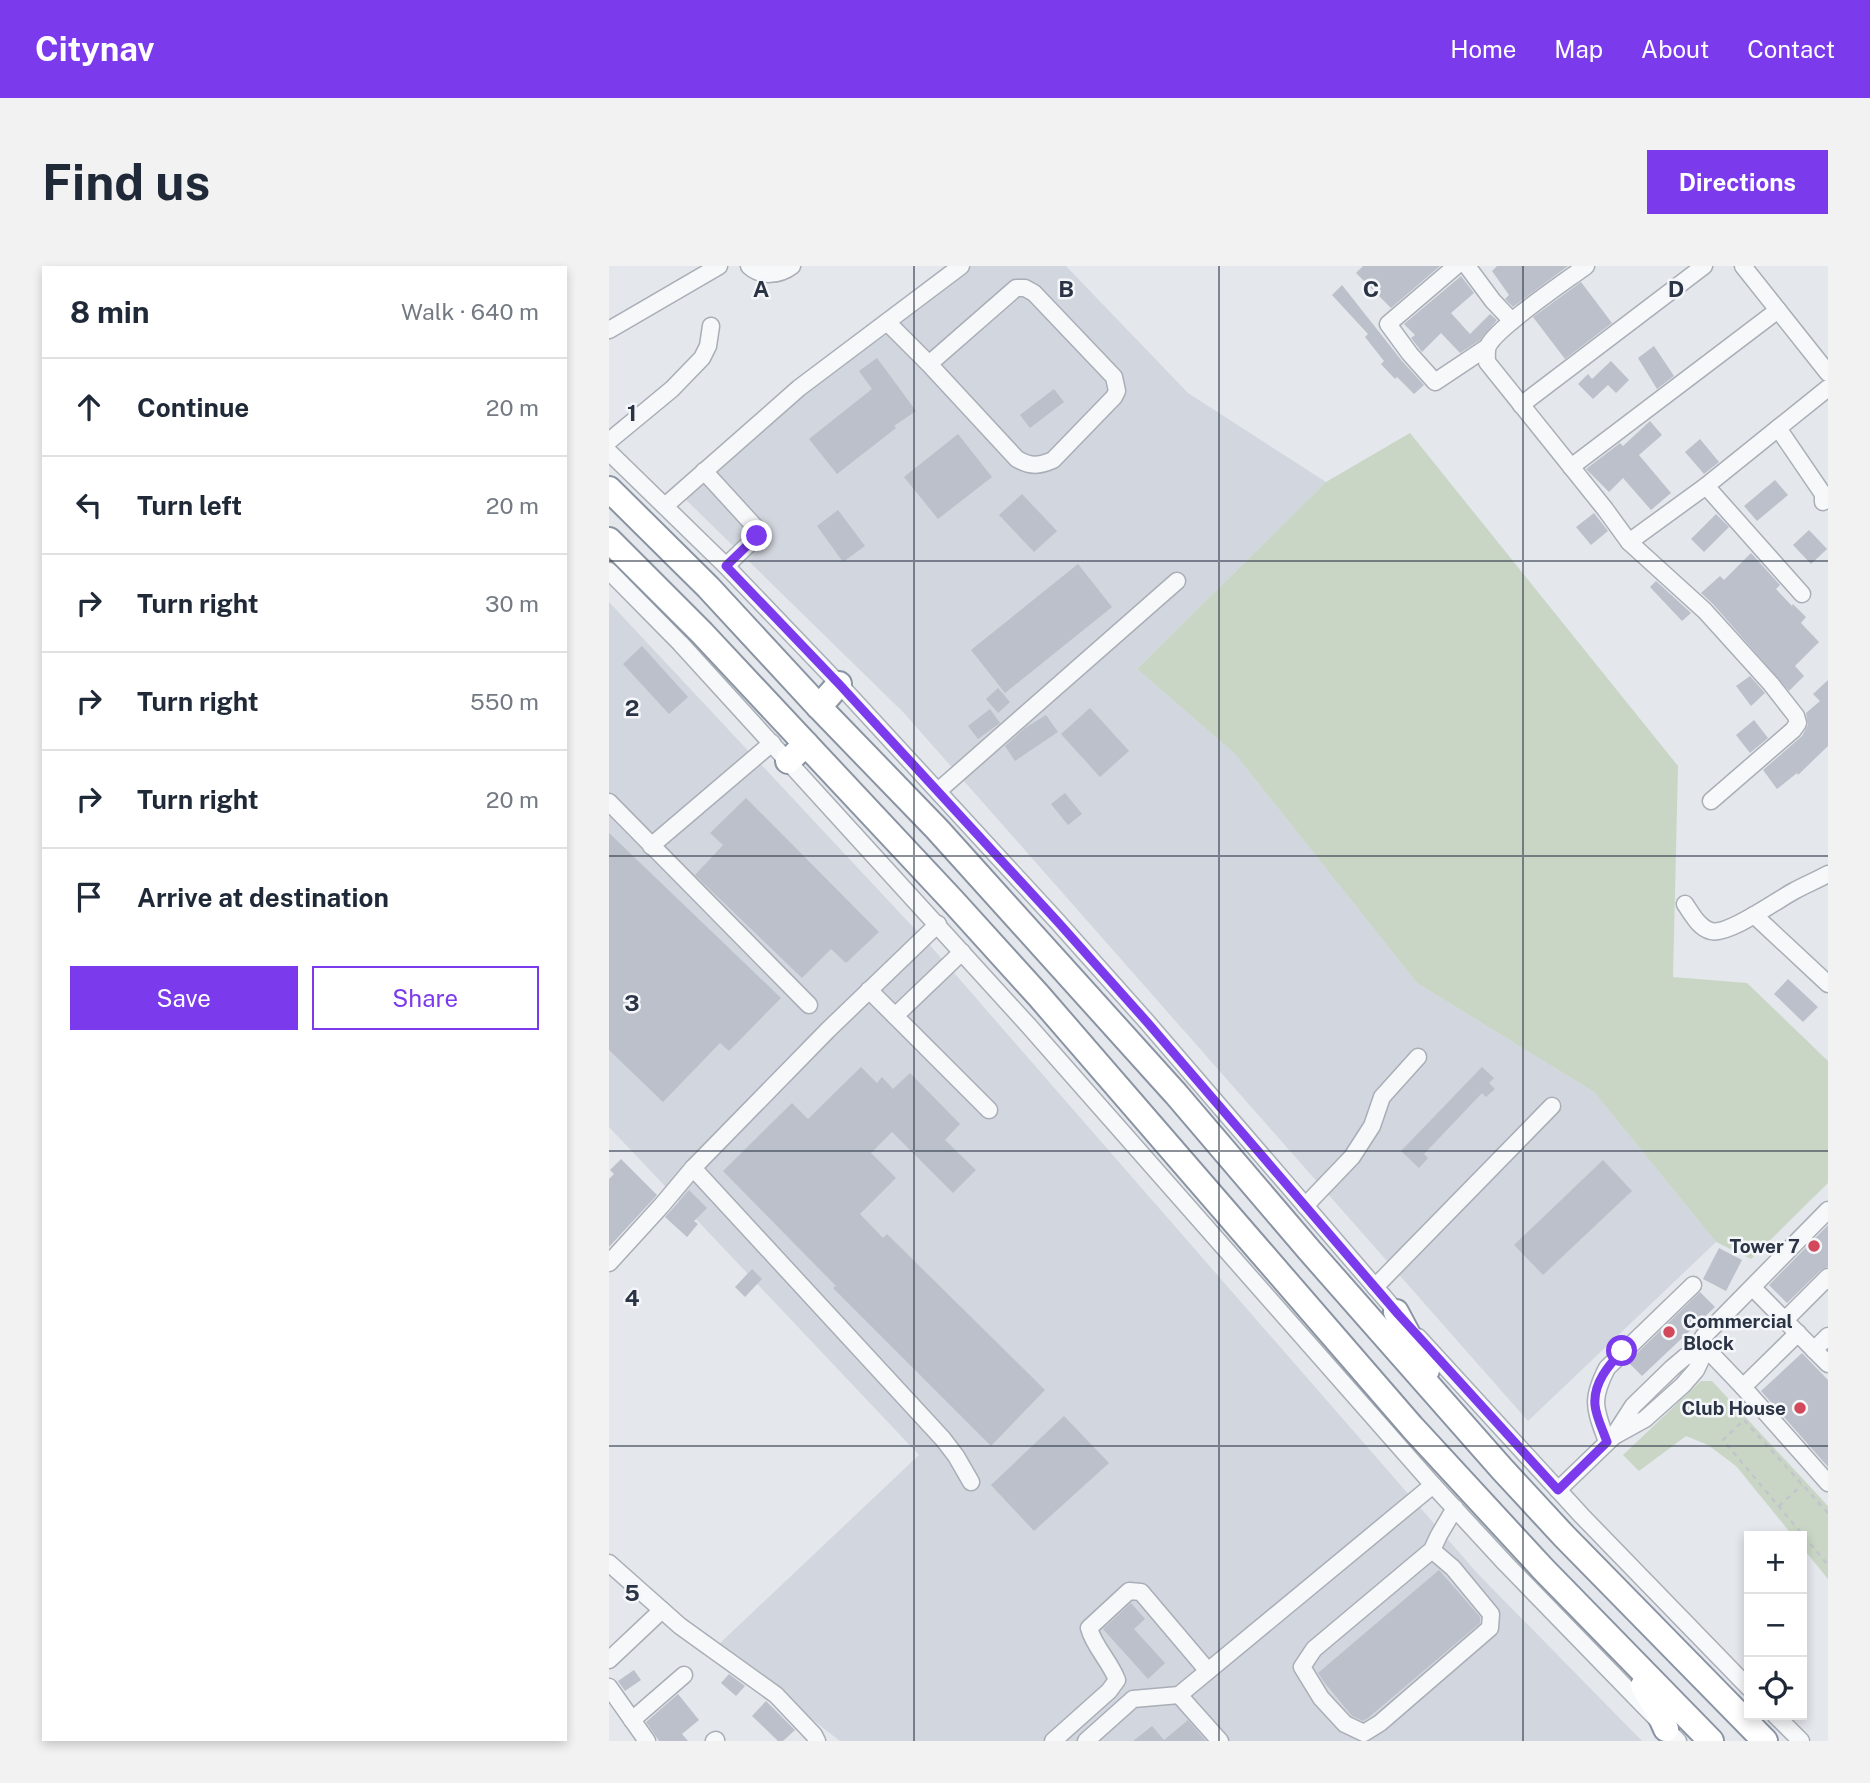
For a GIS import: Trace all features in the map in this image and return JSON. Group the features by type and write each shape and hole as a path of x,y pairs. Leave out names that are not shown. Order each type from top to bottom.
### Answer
{"highway":[{"path":"609,489 708,587 818,707 937,829 1176,1094 1464,1426 1564,1536 1765,1741"},
{"path":"609,540 710,642 781,719 788,750 1039,996 1404,1417 1584,1611 1711,1741"},
{"path":"818,707 839,684"},
{"path":"1397,1312 1432,1378 1464,1426"},
{"path":"1584,1611 1647,1692 1672,1735"}],"street":[{"path":"609,330 719,266"},
{"path":"749,266 760,273 774,275 792,266"},
{"path":"665,506 800,388 961,266"},
{"path":"1456,266 1388,324 1435,382 1486,348 1512,321 1586,266"},
{"path":"1467,266 1512,321"},
{"path":"1521,405 1704,266"},
{"path":"1743,266 1828,373"},
{"path":"887,322 1017,459 1028,466 1041,466 1053,460 1117,391 1114,377 1034,293 1025,288 1016,288 929,364"},
{"path":"1571,467 1778,310"},
{"path":"609,441 672,389 702,358 708,346 711,326"},
{"path":"1486,348 1487,362 1629,542 1705,611 1772,684 1798,720 1793,730 1711,801"},
{"path":"1629,542 1706,486 1828,388"},
{"path":"1778,428 1823,494 1823,502"},
{"path":"609,452 726,566 1049,911 1397,1312 1558,1490 1744,1683"},
{"path":"704,471 758,530 757,536 726,566"},
{"path":"1706,486 1802,594"},
{"path":"609,571 788,750 821,799 1102,1107 1433,1485 1672,1735"},
{"path":"937,791 1177,581"},
{"path":"651,846 788,750"},
{"path":"609,802 809,1005"},
{"path":"1685,904 1698,923 1710,931 1721,932 1828,874"},
{"path":"1754,915 1828,984"},
{"path":"609,1263 693,1168 869,990 938,925"},
{"path":"895,1016 963,952"},
{"path":"869,990 989,1110"},
{"path":"1305,1206 1352,1157 1372,1126 1382,1097 1418,1057"},
{"path":"1375,1287 1552,1106"},
{"path":"693,1168 943,1438 971,1482"},
{"path":"1828,1210 1703,1337 1701,1343 1828,1483"},
{"path":"1785,1320 1828,1277"},
{"path":"1610,1439 1595,1404 1599,1383 1607,1368 1693,1285"},
{"path":"1753,1288 1828,1364"},
{"path":"1743,1387 1798,1333"},
{"path":"1814,1350 1828,1336"},
{"path":"1558,1490 1610,1439 1633,1406 1672,1368 1685,1357 1706,1349"},
{"path":"1086,1741 1133,1699 1179,1695 1433,1485"},
{"path":"1432,1550 1453,1568 1492,1614 1490,1628 1380,1723 1364,1732 1345,1724 1321,1698 1302,1667 1314,1649 1432,1550 1455,1508"},
{"path":"609,1563 680,1626 775,1695 817,1741"},
{"path":"1052,1741 1109,1691 1117,1680 1089,1628 1129,1591 1141,1592 1208,1671"},
{"path":"609,1660 662,1609"},
{"path":"632,1720 684,1675"},
{"path":"609,1687 647,1741"},
{"path":"1179,1695 1220,1741"},
{"path":"1780,1720 1801,1741"}],"path":[{"path":"1828,1513 1744,1420 1723,1440 1828,1563"},
{"path":"1779,1506 1802,1485"}],"shaded area":[{"path":"971,266 1066,266 1188,393 1326,482 1137,669 1235,754 1417,983 1594,1092 1716,1242 1528,1421 904,713 678,492"},
{"path":"609,602 928,943 1478,1574 1642,1741 840,1741 717,1646 919,1455 609,1127"}],"green space":[{"path":"1410,433 1678,766 1673,977 1747,983 1828,1061 1828,1183 1751,1259 1716,1242 1594,1092 1417,983 1235,754 1137,669 1326,482"},
{"path":"1701,1381 1712,1381 1828,1506 1828,1579 1807,1553 1807,1531 1789,1531 1736,1466 1708,1445 1686,1436 1639,1471 1623,1455"}],"building":[{"path":"1363,266 1440,266 1391,308 1356,273"},
{"path":"1497,266 1568,266 1513,307 1505,299 1509,295 1492,271"},
{"path":"1461,276 1474,293 1451,313 1470,334 1490,314 1497,320 1480,340 1460,353 1441,333 1422,352 1411,338 1415,335 1404,324"},
{"path":"1581,282 1612,323 1565,359 1533,317"},
{"path":"1342,285 1424,385 1414,394 1381,364 1384,361 1365,337 1368,334 1332,295"},
{"path":"1654,346 1674,376 1657,389 1638,358"},
{"path":"877,358 916,411 837,474 809,439 872,389 859,371"},
{"path":"1611,361 1629,380 1616,393 1608,385 1593,399 1578,384 1588,374 1592,379"},
{"path":"1054,389 1064,402 1030,428 1020,415"},
{"path":"1650,421 1662,435 1639,455 1671,493 1651,510 1623,478 1609,492 1586,469 1620,443 1623,446"},
{"path":"958,434 992,477 938,519 904,477"},
{"path":"1700,439 1719,462 1704,474 1685,452"},
{"path":"1775,480 1788,495 1757,521 1744,506"},
{"path":"1022,494 1057,531 1034,552 999,515"},
{"path":"838,510 865,546 843,562 817,526"},
{"path":"1594,513 1608,531 1591,545 1576,527"},
{"path":"1716,514 1729,527 1704,552 1691,539"},
{"path":"1809,530 1827,549 1811,564 1793,545"},
{"path":"1751,553 1780,585 1776,589 1806,617 1801,623 1819,642 1795,666 1804,676 1789,691 1701,593 1720,576 1724,580"},
{"path":"1078,564 1112,607 1005,693 971,650"},
{"path":"1656,581 1691,613 1682,621 1650,587"},
{"path":"642,646 688,697 669,714 623,664"},
{"path":"1750,676 1765,693 1751,706 1736,686"},
{"path":"1828,680 1828,746 1798,775 1797,773 1777,789 1763,770 1802,736 1808,725 1806,713 1820,701 1813,694"},
{"path":"998,688 1010,702 998,713 986,699"},
{"path":"1090,708 1129,751 1100,777 1061,734"},
{"path":"990,709 1000,723 978,739 968,726"},
{"path":"1046,715 1058,732 1015,761 1005,746 1025,728"},
{"path":"1754,720 1768,738 1750,753 1736,735"},
{"path":"1065,793 1082,814 1068,825 1051,804"},
{"path":"746,798 879,932 846,963 831,949 802,978 695,875 723,845 710,833"},
{"path":"609,833 781,998 729,1051 720,1043 663,1102 609,1050"},
{"path":"1788,979 1818,1007 1803,1022 1774,994"},
{"path":"861,1067 877,1083 882,1077 893,1089 910,1073 960,1124 945,1140 976,1170 953,1193 892,1132 871,1153 896,1178 860,1214 883,1238 887,1234 1045,1390 991,1446 833,1288 836,1286 723,1171 792,1103 808,1119"},
{"path":"1482,1067 1494,1078 1489,1083 1495,1089 1486,1097 1482,1093 1424,1154 1428,1158 1419,1168 1401,1151"},
{"path":"621,1159 657,1195 609,1247 609,1179 614,1174 610,1170"},
{"path":"1603,1160 1632,1191 1543,1275 1514,1245"},
{"path":"689,1190 707,1208 694,1221 698,1224 687,1237 665,1217"},
{"name":"Tower 7","path":"1828,1225 1828,1267 1821,1270 1787,1303 1769,1285"},
{"path":"1719,1248 1742,1260 1726,1291 1703,1279"},
{"path":"752,1269 762,1279 745,1297 735,1287"},
{"name":"Commercial Block","path":"1700,1292 1715,1307 1642,1376 1628,1362"},
{"name":"Club House","path":"1802,1353 1828,1380 1828,1467 1761,1391"},
{"path":"1064,1416 1109,1463 1034,1531 991,1485"},
{"path":"1439,1570 1480,1617 1480,1623 1368,1718 1363,1721 1352,1716 1318,1673"},
{"path":"1131,1603 1145,1619 1134,1629 1165,1663 1148,1679 1103,1629"},
{"path":"634,1670 641,1680 625,1691 618,1681"},
{"path":"729,1674 745,1686 736,1696 721,1683"},
{"path":"678,1694 699,1720 682,1734 688,1741 659,1741 646,1722"},
{"path":"766,1701 795,1730 783,1741 778,1741 752,1716"},
{"path":"1188,1720 1206,1741 1133,1741 1152,1726 1164,1740"}],"place":[{"name":"Tower 7","path":"1814,1246"},
{"name":"Commercial Block","path":"1669,1332"},
{"name":"Club House","path":"1800,1408"}],"route":[{"path":"757,536 726,566 839,684 1057,921 1398,1314 1558,1490 1607,1442 1597,1413 1596,1395 1607,1368 1622,1351"}]}
